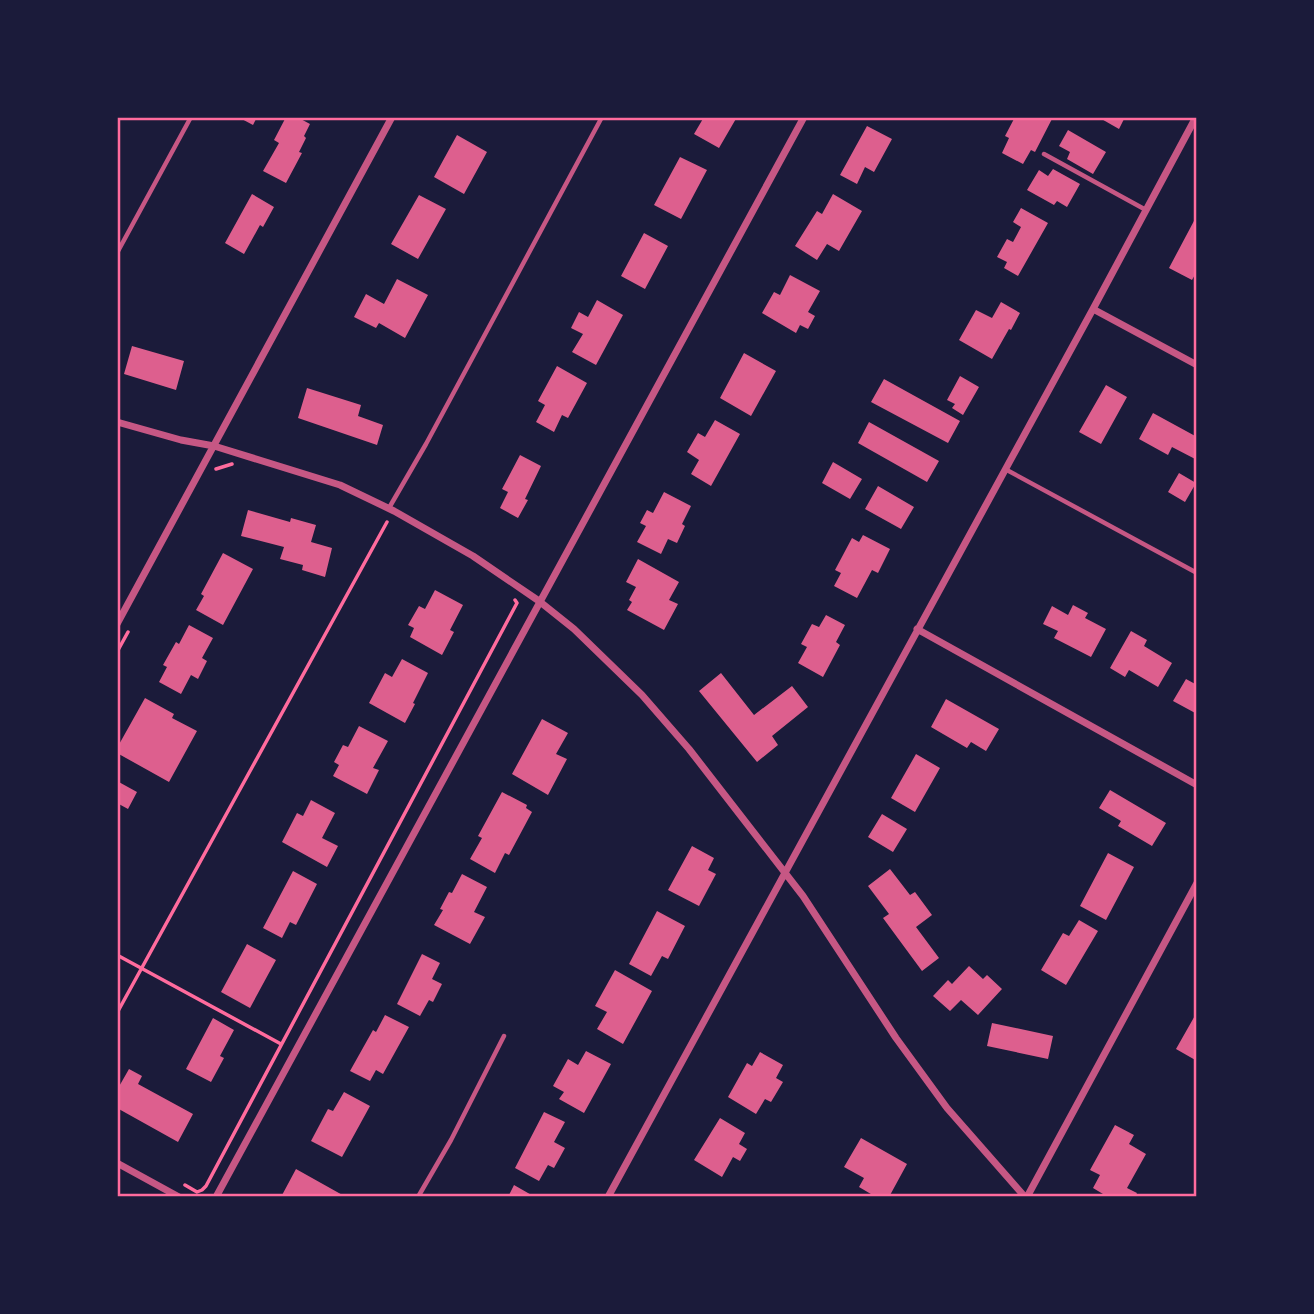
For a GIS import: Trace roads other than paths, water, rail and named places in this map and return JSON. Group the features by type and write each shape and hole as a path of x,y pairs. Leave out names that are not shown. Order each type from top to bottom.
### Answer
{"street":[{"path":"117,624 392,117"},
{"path":"216,1197 804,117"},
{"path":"607,1197 1196,117"},
{"path":"1093,309 1197,365"},
{"path":"117,422 181,440 214,446 340,485 391,509 474,556 540,601 574,629 642,695 689,749 803,896 896,1038 947,1108 1026,1197 1197,883"},
{"path":"917,629 1197,785"},
{"path":"117,1163 179,1197"}],"lane":[{"path":"117,253 191,117"},
{"path":"391,509 602,117"},
{"path":"1044,154 1146,210"},
{"path":"1005,469 1197,573"},
{"path":"418,1197 451,1140 504,1036"}]}
